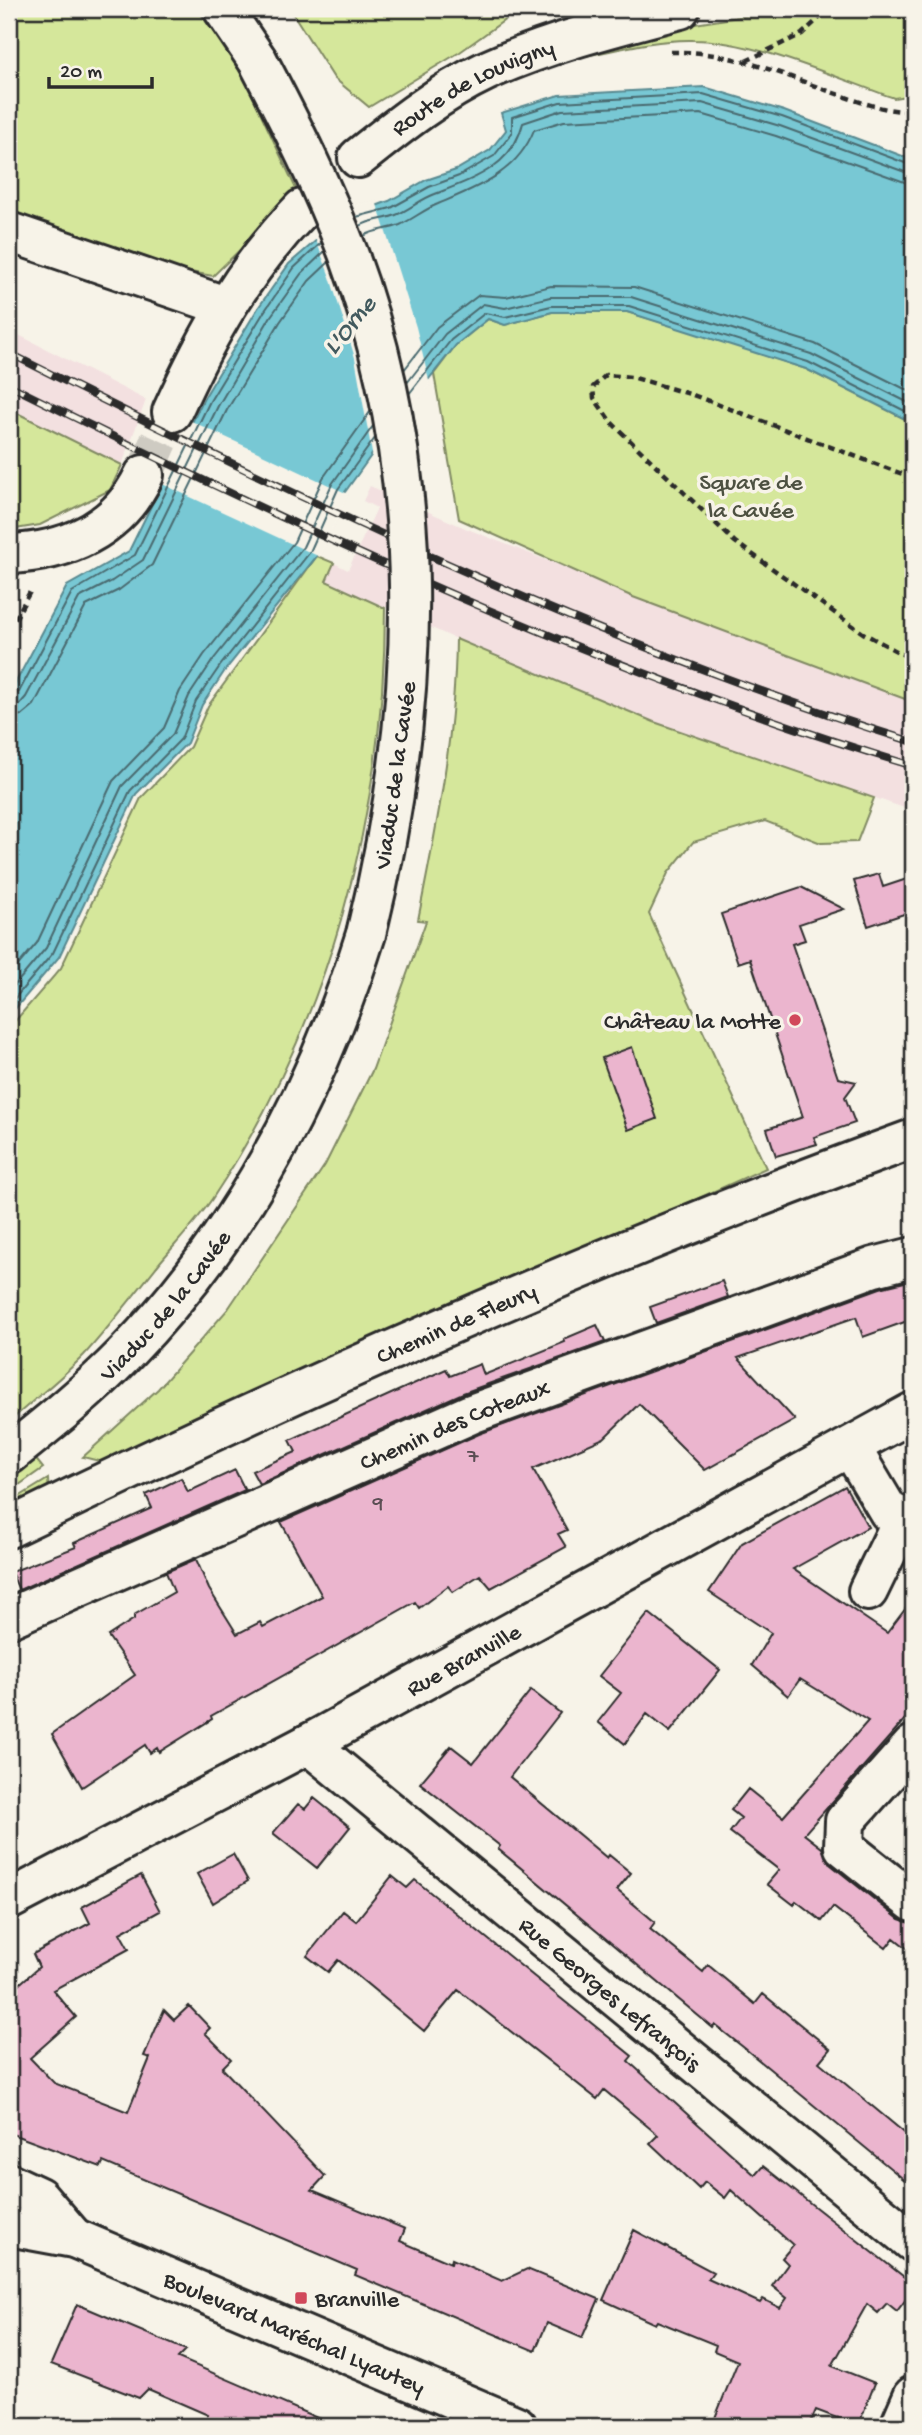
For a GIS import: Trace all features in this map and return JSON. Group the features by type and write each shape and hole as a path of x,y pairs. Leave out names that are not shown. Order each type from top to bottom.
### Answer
{"street":[{"name":"Viaduc de la Cavée","path":"9,1455 89,1389 173,1301 207,1256 272,1158 300,1107 331,1038 366,934 386,853 405,732 410,639 405,505 383,376 348,254 310,162 258,61 223,9"},
{"name":"Route de Louvigny","path":"358,158 437,99 486,72 595,31 680,9"},
{"path":"172,412 225,306 276,237 302,209"},
{"path":"9,232 225,306"},
{"path":"9,554 51,551 95,531 125,505 144,475"},
{"name":"Chemin de Fleury","path":"9,1528 472,1317 764,1193 913,1139"},
{"name":"Chemin des Coteaux","path":"9,1618 471,1414 874,1267 913,1257"},
{"name":"Rue Branville","path":"9,1900 308,1744 913,1412"},
{"path":"851,1448 889,1512 909,1518 868,1591"},
{"name":"Rue Georges Lefrançois","path":"308,1744 913,2242"},
{"path":"913,1745 845,1821 844,1847 913,1902"},
{"name":"Boulevard Maréchal Lyautey","path":"9,2183 39,2197 74,2238"},
{"name":"Boulevard Maréchal Lyautey","path":"9,2226 74,2238 517,2426"},
{"path":"900,2426 913,2396"}],"path":[{"path":"745,61 802,34 829,9"},
{"path":"665,52 702,52 745,61 876,107 913,111"},
{"path":"913,478 734,409 632,377 606,375 593,387 597,403 611,422 735,542 863,633 913,660"},
{"path":"9,630 33,586"}],"shaded area":[{"path":"9,330 146,400 122,465 9,409"},
{"path":"370,486 465,528 662,606 913,695 913,811 654,722 456,639 325,580 334,563 348,570 377,508 363,501"}],"green space":[{"path":"9,9 197,9 240,69 298,193 213,276 156,266 9,219"},
{"path":"290,9 520,9 460,52 369,107 334,78"},
{"path":"790,9 913,9 913,95 894,98 795,61 717,42 676,40 560,61 638,33"},
{"name":"Square de la Cavée","path":"552,312 627,312 713,338 806,369 913,423 913,702 633,597 459,519 434,374 456,345 488,319 505,325"},
{"path":"9,409 122,465 110,490 40,525 9,530"},
{"path":"317,556 334,563 326,581 385,608 382,686 374,764 361,841 342,916 318,990 288,1062 253,1132 212,1199 84,1355 9,1422 9,1028 61,968 141,798 190,747 208,706"},
{"path":"456,639 654,722 874,798 857,842 821,843 765,821 693,842 668,873 649,914 766,1168 107,1463 83,1457 158,1389 228,1309 325,1165 373,1069 426,921 418,920 449,745"},
{"path":"34,1457 43,1468 9,1492 9,1478"},
{"path":"48,1479 49,1494 9,1513 9,1503"}],"water":[{"name":"L'Orne","path":"704,87 784,111 913,160 913,423 806,369 627,312 552,312 505,325 488,319 456,345 398,418 345,492 317,556 226,669 202,705 187,743 136,794 59,957 9,1016 9,695 67,586 129,551 204,398 258,308 289,264 341,219 389,201 426,180 456,170 490,150 506,130 501,113 559,95"}],"pier":[{"path":"376,201 416,327 430,385 373,459 355,358 314,235 358,204"},
{"path":"189,420 348,494 320,557 160,483"}],"building":[{"path":"879,874 883,887 913,877 913,911 868,926 854,881"},
{"name":"Château la Motte","path":"801,887 844,909 799,924 805,940 792,944 838,1078 856,1082 845,1097 855,1123 814,1137 817,1144 776,1156 767,1129 803,1117 750,959 738,963 721,914"},
{"path":"632,1047 657,1119 628,1130 602,1058"},
{"path":"913,1280 913,1319 863,1337 856,1317 738,1358 795,1420 705,1470 639,1404 604,1438 533,1469 567,1530 558,1534 566,1547 491,1588 480,1575 453,1592 448,1586 419,1608 415,1602 211,1716 212,1719 159,1752 157,1748 150,1753 145,1745 82,1787 52,1734 135,1675 108,1636 134,1619 134,1615 174,1592 166,1572 196,1559 209,1589 237,1634 260,1622 263,1627 322,1596 281,1522 479,1434 880,1288"},
{"path":"722,1281 728,1297 656,1323 650,1307"},
{"path":"597,1325 605,1342 463,1393 259,1484 252,1471 296,1452 290,1440 446,1369 450,1376 480,1364 484,1375 565,1342 564,1339"},
{"path":"235,1470 245,1490 19,1590 11,1572 76,1547 74,1543 152,1508 146,1495 181,1478 188,1492"},
{"path":"845,1486 868,1527 793,1569 887,1633 913,1599 913,1710 804,1834 822,1848 830,1864 899,1919 913,1923 913,1953 894,1938 886,1948 833,1907 822,1921 796,1901 794,1905 767,1884 779,1870 730,1832 741,1818 731,1810 748,1789 783,1817 868,1721 800,1679 788,1696 752,1665 771,1633 709,1592 742,1543"},
{"path":"649,1613 720,1670 670,1732 647,1714 625,1744 598,1722 621,1693 599,1676"},
{"path":"531,1690 560,1713 510,1777 607,1858 609,1855 631,1873 617,1890 655,1922 650,1929 703,1972 708,1965 755,2004 763,1994 830,2049 819,2062 913,2140 913,2187 743,2047 715,2025 713,2028 498,1849 500,1846 420,1783 451,1746 473,1763"},
{"path":"314,1798 350,1827 317,1868 273,1833 298,1804 305,1809"},
{"path":"233,1854 248,1881 213,1903 197,1874"},
{"path":"141,1875 160,1911 120,1933 129,1949 53,1990 76,2017 30,2058 54,2083 128,2112 150,2058 144,2056 164,2010 174,2020 189,2006 210,2028 205,2033 231,2059 222,2068 325,2176 312,2190 405,2229 400,2241 451,2263 452,2259 502,2281 527,2269 599,2299 582,2338 547,2323 535,2351 355,2275 357,2270 103,2162 101,2167 9,2133 9,1993 39,1967 33,1954 90,1923 82,1907"},
{"path":"392,1876 407,1888 415,1880 632,2056 628,2061 755,2175 763,2166 913,2284 913,2290 897,2311 887,2303 878,2313 867,2304 832,2366 875,2383 858,2426 816,2410 809,2426 736,2426 715,2418 738,2361 714,2351 716,2345 657,2321 655,2324 603,2300 634,2230 713,2272 708,2279 760,2303 763,2299 780,2308 787,2298 772,2286 788,2264 782,2258 793,2245 731,2190 725,2198 705,2182 699,2189 650,2143 658,2135 604,2090 597,2099 458,1990 424,2031 338,1960 328,1972 307,1956 343,1911 356,1921"},
{"path":"77,2304 186,2350 178,2358 336,2426 203,2426 208,2415 148,2389 139,2398 51,2364"}],"tunnel":[{"path":"144,475 172,412"}],"railway":[{"path":"9,353 341,515 566,615 681,661 913,742"},
{"path":"9,385 230,493 453,595 680,687 913,766"}],"place":[{"name":"Château la Motte","path":"795,1020"},
{"name":"Branville","path":"301,2298"}]}
